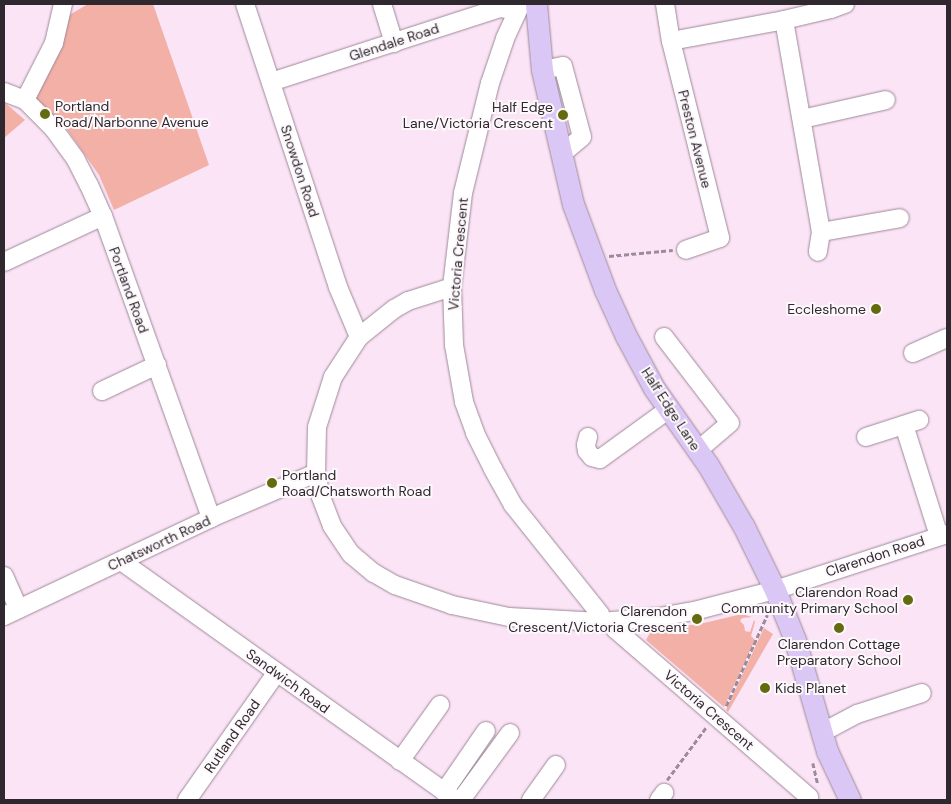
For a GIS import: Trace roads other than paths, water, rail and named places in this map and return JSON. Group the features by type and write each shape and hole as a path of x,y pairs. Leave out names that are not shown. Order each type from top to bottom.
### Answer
{"main road":[{"name":"Half Edge Lane","path":"525,6 574,204 593,258 626,336 668,409 697,450 744,527 775,590 795,640 826,751 850,800"}],"street":[{"path":"25,100 54,43 63,4"},
{"name":"Snowdon Road","path":"245,4 340,293 359,337"},
{"path":"382,4 394,42"},
{"name":"Preston Avenue","path":"665,4 671,41 720,238 686,250"},
{"path":"671,41 784,20 845,4"},
{"name":"Glendale Road","path":"271,82 394,42 463,12 525,6"},
{"name":"Victoria Crescent","path":"525,6 493,75 473,146 458,224 452,287 454,346 459,379 470,420 481,448 513,505 600,614 809,797"},
{"path":"784,20 821,232 818,252"},
{"name":"Portland Road","path":"4,92 25,100 53,128 76,160 103,216 211,518"},
{"path":"802,118 886,100"},
{"path":"4,262 103,216"},
{"path":"821,232 900,218"},
{"name":"Clarendon Road","path":"452,287 408,301 394,309 359,337 340,364 321,411 316,445 316,473 325,510 341,541 351,554 363,566 395,585 428,598 482,613 529,619 607,621 688,611 775,590 943,535"},
{"path":"664,337 730,423 697,450"},
{"path":"913,354 947,338"},
{"path":"102,391 157,365"},
{"path":"588,437 587,451 592,457 600,459 668,409"},
{"path":"866,437 911,423 943,535"},
{"name":"Chatsworth Road","path":"11,612 211,518 316,473"},
{"name":"Sandwich Road","path":"121,561 450,796"},
{"path":"4,576 11,612"},
{"name":"Rutland Road","path":"187,800 277,672"},
{"path":"821,733 857,714 922,693"},
{"path":"400,761 440,706"},
{"path":"450,796 486,731"},
{"path":"460,800 510,733"},
{"path":"531,800 556,765"}],"place":[{"name":"Portland Road/Narbonne Avenue","path":"45,114"},
{"name":"Half Edge Lane/Victoria Crescent","path":"563,115"},
{"name":"Eccleshome","path":"876,309"},
{"name":"Portland Road/Chatsworth Road","path":"272,483"},
{"name":"Clarendon Road Community Primary School","path":"908,600"},
{"name":"Clarendon Crescent/Victoria Crescent","path":"697,619"},
{"name":"Clarendon Cottage Preparatory School","path":"839,628"},
{"name":"Kids Planet","path":"765,688"}]}
